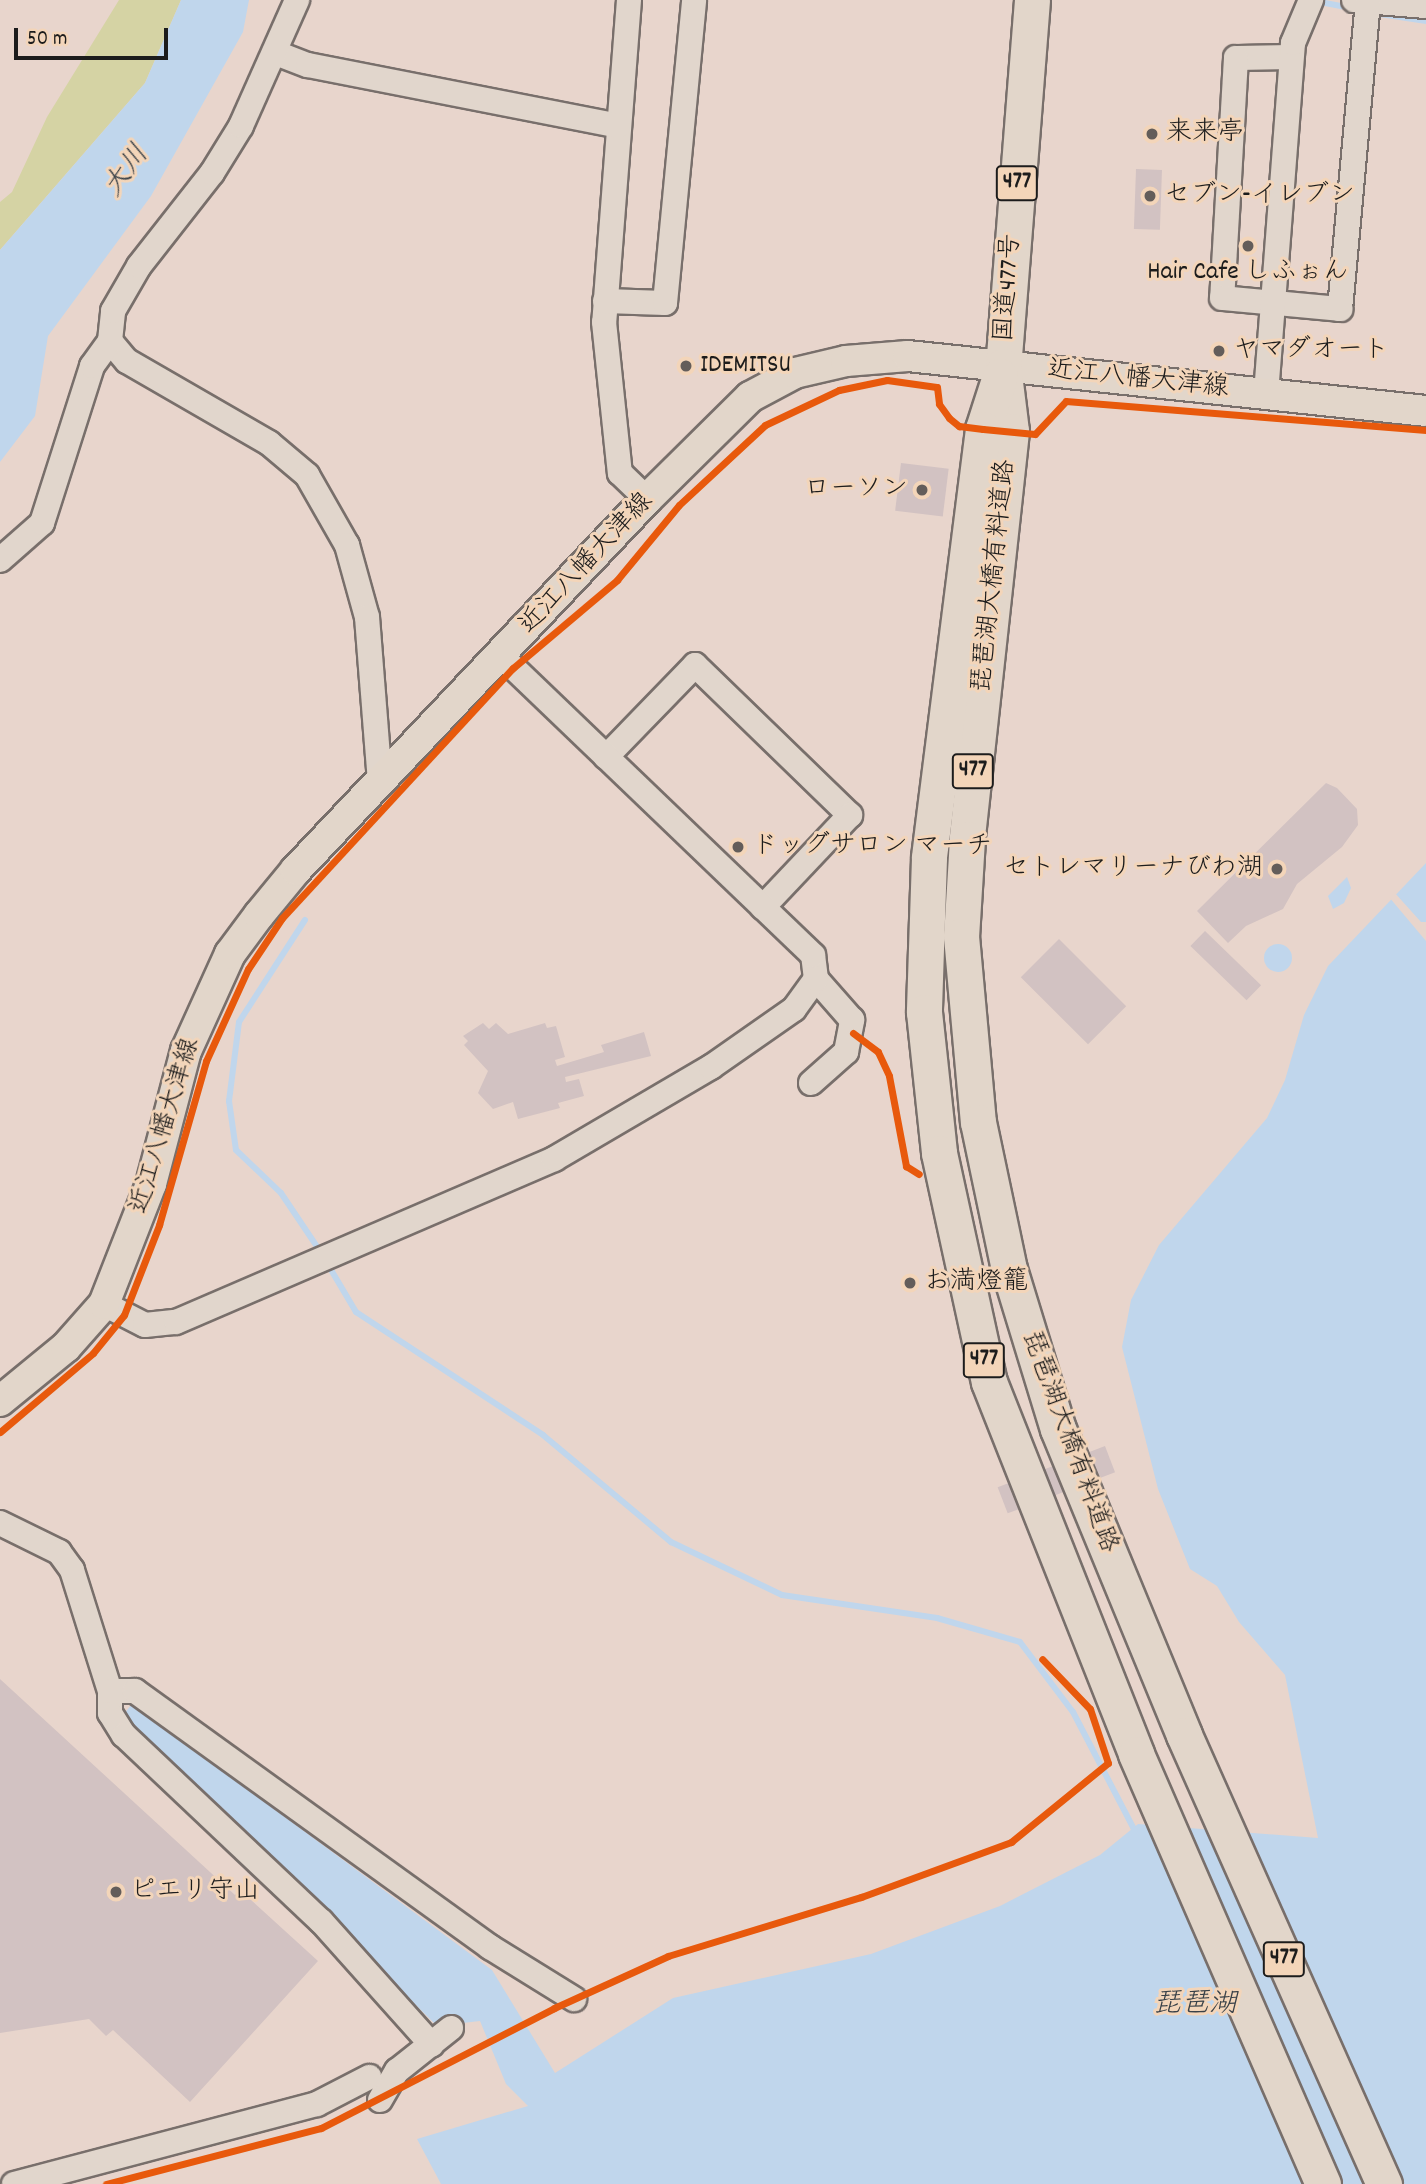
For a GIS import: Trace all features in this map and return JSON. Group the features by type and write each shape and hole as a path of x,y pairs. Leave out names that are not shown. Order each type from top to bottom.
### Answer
{"highway":[{"name":"国道477号","path":"1003,366 1032,0"},
{"name":"琵琶湖大橋有料道路","path":"1003,366 1011,431 967,839 961,936 978,1122 1009,1269 1058,1429 1184,1734 1384,2184"},
{"name":"琵琶湖大橋有料道路","path":"1003,366 983,429 937,779 924,936 928,1069 942,1164 989,1382 1136,1754 1323,2184"}],"main road":[{"name":"近江八幡大津線","path":"0,1401 65,1348 104,1304 151,1184 186,1051 230,954 296,870 502,656 647,499 750,397 794,373 846,361 908,356 1426,411"}],"street":[{"path":"0,560 42,523 92,366 110,341 113,311 139,266 212,173 276,53 297,0"},
{"path":"629,0 605,301 621,473 647,499"},
{"path":"605,301 665,303 694,0"},
{"path":"1266,394 1270,306 1291,57 1311,0"},
{"path":"1354,0 1426,6"},
{"path":"1291,57 1236,58 1222,298 1270,306 1340,309 1368,1"},
{"path":"276,53 308,65 618,126"},
{"path":"110,341 127,361 270,443 307,475 347,545 367,617 380,783"},
{"path":"502,656 813,955 816,979 852,1020 846,1052 811,1083"},
{"path":"606,757 695,665 850,815 763,907"},
{"path":"104,1304 145,1325 176,1322 342,1247 554,1158 711,1067 794,1009 816,979"},
{"path":"0,1523 59,1552 72,1570 110,1691 110,1713 124,1735 321,1921 432,2045"},
{"path":"110,1691 135,1691 489,1947 574,1999"},
{"path":"380,2100 397,2071 450,2028"},
{"path":"14,2184 317,2104 369,2077"}],"shaded area":[{"path":"119,0 181,0 145,83 0,250 0,202 12,192 47,117"}],"water":[{"name":"大川","path":"181,0 249,0 243,32 151,196 48,336 35,416 0,462 0,250 145,83"},
{"name":"琵琶湖","path":"1426,863 1426,2184 441,2184 417,2139 528,2106 506,2084 480,2021 437,2026 123,1715 132,1704 492,1970 555,2073 673,1998 871,1954 1000,1906 1100,1855 1138,1824 1318,1838 1285,1675 1239,1622 1217,1586 1190,1569 1158,1489 1122,1347 1131,1300 1159,1245 1267,1118 1285,1080 1304,1015 1328,966"},
{"path":"1347,877 1351,888 1344,903 1333,909 1328,896"},
{"path":"1278,944 1288,948 1292,958 1288,968 1278,972 1268,968 1264,958 1268,948"}],"pier":[{"path":"1394,892 1421,922 1426,922 1426,941 1389,897"}],"building":[{"path":"1136,169 1162,170 1160,230 1134,229"},
{"name":"ローソン","path":"901,463 949,469 943,516 895,511"},
{"name":"セトレマリーナびわ湖","path":"1326,783 1337,788 1357,809 1358,825 1342,847 1297,884 1283,909 1246,926 1228,943 1197,911"},
{"path":"1205,931 1261,985 1247,1000 1190,946"},
{"path":"1059,939 1126,1006 1088,1044 1021,977"},
{"path":"483,1023 489,1029 496,1023 508,1034 545,1023 547,1028 556,1026 565,1057 555,1060 557,1066 604,1052 601,1045 644,1032 651,1056 565,1077 566,1082 579,1079 584,1096 558,1103 560,1108 518,1119 513,1102 493,1109 478,1093 488,1071 464,1045 468,1041 463,1036"},
{"path":"1105,1446 1115,1472 1008,1513 998,1487"},
{"name":"ピエリ守山","path":"0,1679 235,1895 240,1890 318,1961 190,2102 113,2030 106,2036 89,2019 0,2033"}],"waterway":[{"path":"1315,1 1352,8"},
{"path":"1373,13 1426,21"},
{"path":"305,920 239,1022 229,1101 236,1150 281,1193 322,1254"},
{"path":"327,1263 356,1312 543,1435 671,1542 782,1595 937,1618 1020,1642 1073,1712 1135,1831"}],"cycle path":[{"path":"0,1432 93,1353 124,1315 159,1225 206,1061 248,969 282,918 513,668 617,580 679,505 765,425 839,390 887,380 937,387 939,404 959,426 1035,434 1066,401 1426,430"},
{"path":"853,1033 878,1052 889,1076 906,1166 919,1174"},
{"path":"106,2184 321,2128 554,2008 668,1956 861,1897 1011,1842 1108,1763 1090,1709 1042,1659"}],"place":[{"name":"来来亭","path":"1152,134"},
{"name":"セブン-イレブン","path":"1150,196"},
{"name":"Hair Cafe しふぉん","path":"1248,246"},
{"name":"ヤマダオート","path":"1219,351"},
{"name":"IDEMITSU","path":"686,366"},
{"name":"ローソン","path":"922,490"},
{"name":"ドッグサロン マーチ","path":"738,847"},
{"name":"セトレマリーナびわ湖","path":"1277,869"},
{"name":"お満燈籠","path":"910,1283"},
{"name":"ピエリ守山","path":"116,1892"}]}
